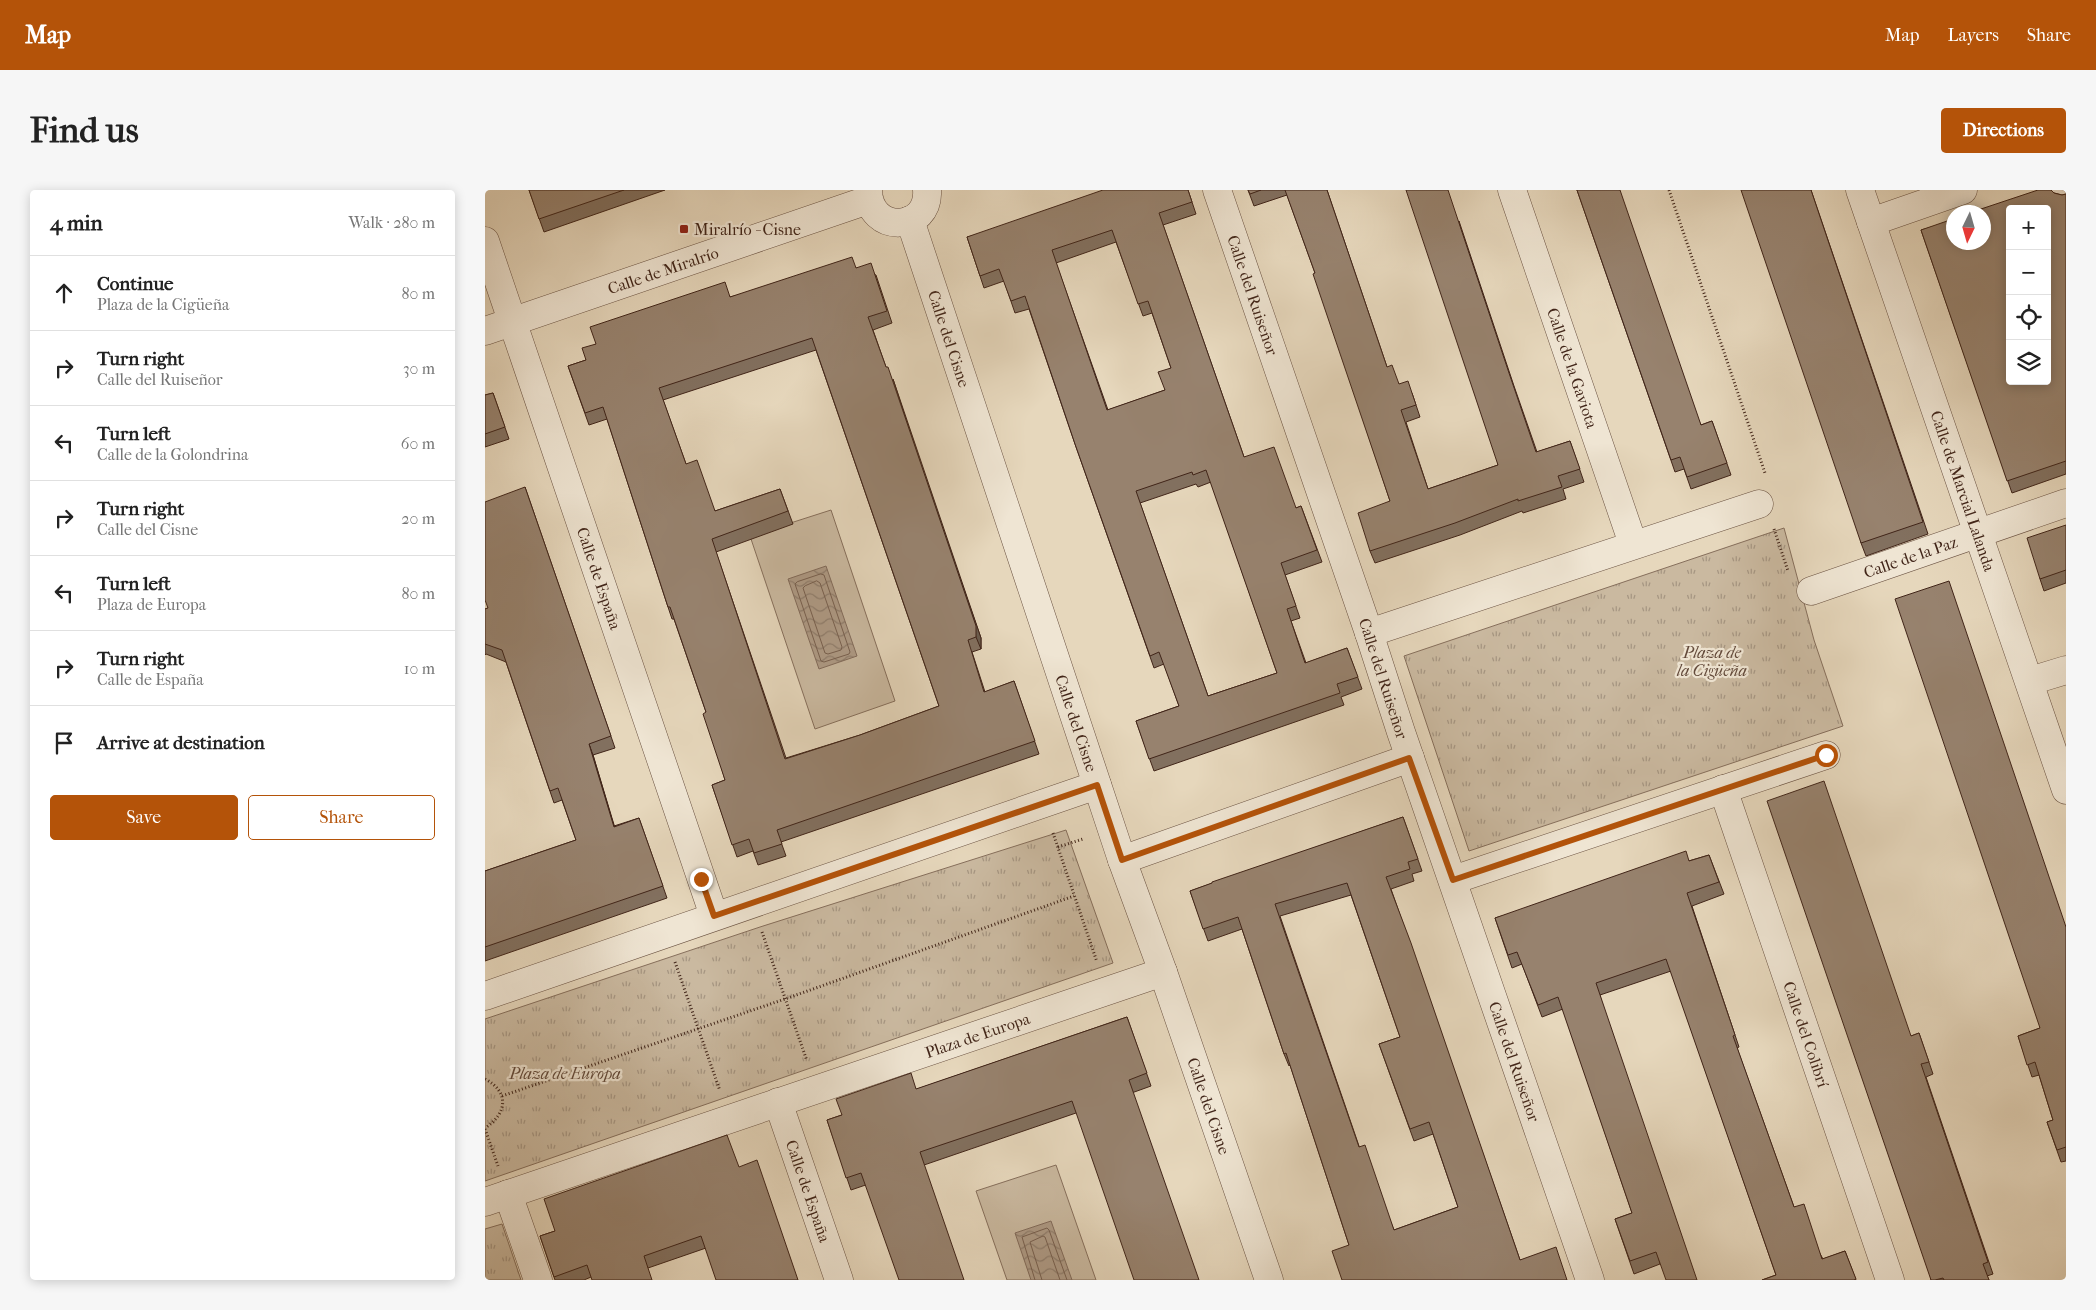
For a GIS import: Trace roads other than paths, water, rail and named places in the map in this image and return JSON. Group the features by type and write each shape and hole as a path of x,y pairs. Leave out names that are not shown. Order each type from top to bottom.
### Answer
{"street":[{"path":"868,195 874,212 884,220 897,223 910,220 920,213 926,204 927,190"},
{"name":"Calle del Ruiseñor","path":"1217,190 1369,633 1409,758 1453,880 1590,1280"},
{"name":"Calle de la Gaviota","path":"1512,190 1633,544"},
{"name":"Calle de Marcial Lalanda","path":"1860,190 2066,790"},
{"path":"1871,222 1963,190"},
{"name":"Calle de Miralrío","path":"485,332 868,195"},
{"name":"Calle del Cisne","path":"910,220 1122,860 1163,972 1269,1280"},
{"name":"Calle de España","path":"485,241 714,916"},
{"path":"1369,633 1764,501"},
{"name":"Calle de la Paz","path":"1811,591 2066,502"},
{"path":"2030,681 2066,670"},
{"path":"1453,880 1826,755"},
{"path":"1122,860 1409,758"},
{"path":"485,996 1097,785"},
{"name":"Calle del Colibrí","path":"1723,789 1890,1280"},
{"name":"Plaza de Europa","path":"496,1198 816,1090 1106,989 1163,972"},
{"name":"Calle de España","path":"778,1102 839,1280"},
{"path":"496,1198 538,1280"}],"water":[{"path":"826,566 857,656 819,669 788,579"},
{"path":"1051,1221 1072,1280 1031,1280 1015,1233"}],"place":[{"name":"Miralrío - Cisne","path":"684,229"}],"park label":[{"name":"Plaza de la Cigüeña","path":"1712,661"}]}
